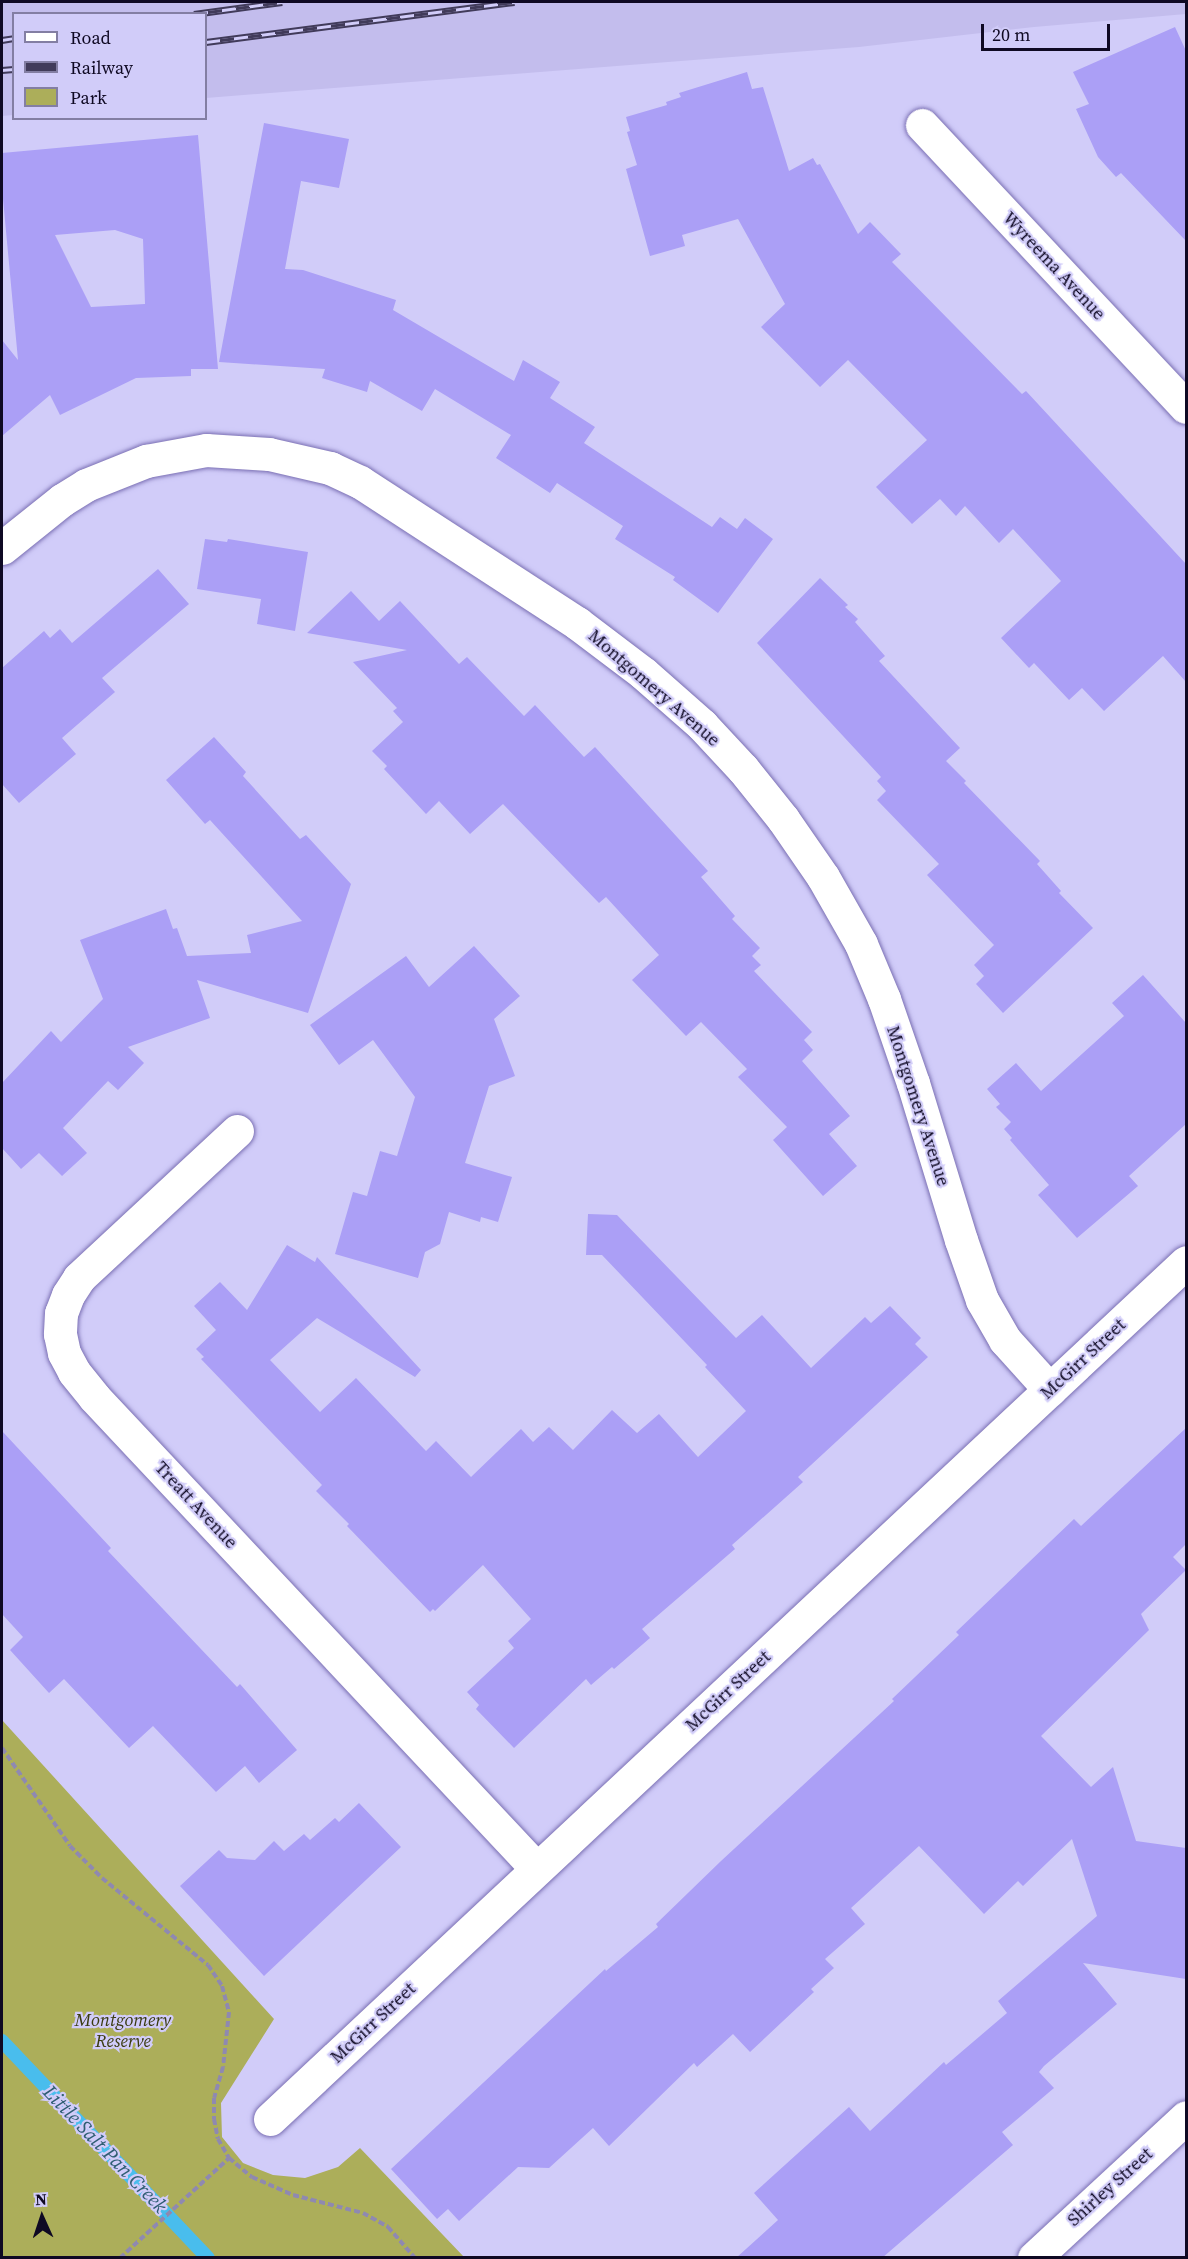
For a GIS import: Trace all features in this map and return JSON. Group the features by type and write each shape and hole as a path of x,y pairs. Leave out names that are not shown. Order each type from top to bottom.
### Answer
{"street":[{"name":"Wyreema Avenue","path":"922,125 1186,407"},
{"name":"Montgomery Avenue","path":"2,548 62,500 86,486 146,461 206,450 269,454 330,468 360,482 577,622 643,673 702,724 743,769 783,819 823,877 850,925 884,999 982,1300 1005,1341 1050,1390"},
{"name":"Treatt Avenue","path":"237,1131 79,1278 68,1295 61,1313 60,1334 64,1353 74,1372 94,1397 537,1869"},
{"name":"McGirr Street","path":"270,2120 1186,1262"},
{"name":"Shirley Street","path":"1034,2258 1186,2117"}],"path":[{"path":"2,1748 70,1846 102,1878 208,1965 222,1986 229,2012 223,2067 214,2098 214,2120 218,2139 229,2158 252,2178 293,2195 363,2213 388,2228 415,2258"},
{"path":"120,2258 138,2239 229,2158"}],"shaded area":[{"path":"2,2 1186,2 1186,14 1034,27 859,47 207,98 207,12 12,12 12,115 2,116"}],"green space":[{"name":"Montgomery Reserve","path":"2,1720 274,2019 221,2103 222,2137 243,2163 273,2175 305,2178 338,2167 360,2148 464,2257 2,2257"}],"building":[{"path":"1175,27 1186,51 1186,241 1121,173 1116,177 1098,157 1076,109 1089,104 1073,72"},
{"path":"747,72 752,89 763,87 789,171 813,158 817,165 820,164 858,234 870,222 901,254 892,262 1022,394 1026,391 1186,564 1186,682 1163,656 1104,711 1082,688 1069,700 1034,663 1029,668 1001,638 1061,581 1013,529 999,543 965,506 956,516 940,499 912,524 876,487 927,440 848,360 820,387 761,327 785,304 738,219 682,235 685,246 650,256 626,169 637,165 627,132 630,131 626,117 667,105 666,102 681,97 679,93"},
{"path":"264,123 349,139 339,188 301,181 285,269 303,270 396,300 393,310 514,381 523,360 560,382 550,398 595,427 584,443 712,527 720,517 737,529 745,518 773,539 718,613 673,580 675,577 615,539 623,526 557,483 550,493 496,458 511,435 435,389 422,411 370,381 367,392 322,378 325,369 219,362"},
{"path":"198,135 218,369 191,369 191,376 136,378 60,415 50,395 2,436 2,340 18,360 2,188 2,153","holes":["115,230 143,239 145,304 91,307 55,235"]},
{"path":"205,539 227,542 228,539 308,552 295,631 257,624 261,599 197,589"},
{"path":"158,569 189,604 102,678 115,692 62,738 76,754 19,803 2,784 2,668 44,631 50,638 60,629 72,643"},
{"path":"820,578 848,605 845,607 858,619 855,622 885,656 879,661 960,748 946,761 966,781 964,783 1040,861 1037,864 1061,891 1059,893 1093,928 1003,1013 976,984 984,976 974,965 994,945 927,875 939,864 877,800 886,791 877,781 881,777 757,643"},
{"path":"351,591 379,621 400,601 459,664 467,657 524,716 535,705 584,757 595,747 708,871 701,877 735,916 732,919 760,948 752,956 761,965 754,971 812,1032 804,1040 813,1050 802,1061 850,1116 829,1134 857,1166 823,1196 773,1140 787,1127 738,1077 747,1069 701,1022 686,1036 632,980 659,955 606,897 599,903 503,804 470,834 439,801 426,814 384,769 387,766 372,751 403,722 393,711 397,708 353,662 407,650 307,633"},
{"path":"214,737 246,772 243,776 300,839 306,835 351,884 308,1013 197,980 210,1018 128,1047 144,1063 118,1090 108,1081 63,1128 87,1153 62,1176 39,1153 21,1169 2,1148 2,1083 51,1031 61,1042 103,999 80,940 166,909 173,929 177,928 187,956 251,953 247,935 302,921 210,820 205,824 166,780"},
{"path":"474,946 520,996 494,1019 515,1076 489,1086 465,1163 512,1177 498,1222 481,1217 480,1222 449,1212 440,1244 425,1252 418,1278 335,1254 353,1192 367,1196 380,1151 397,1156 415,1097 373,1040 339,1065 310,1025 406,956 429,987"},
{"path":"1143,975 1186,1023 1186,1124 1129,1176 1138,1186 1077,1238 1038,1195 1049,1185 1010,1140 1012,1138 1004,1129 1011,1122 996,1107 1000,1104 987,1089 1016,1063 1041,1091 1124,1016 1112,1003"},
{"path":"588,1214 617,1215 736,1338 762,1315 811,1368 865,1317 871,1323 890,1306 921,1338 915,1344 928,1357 798,1477 803,1482 732,1545 735,1549 642,1629 650,1638 614,1669 612,1667 591,1685 586,1679 514,1748 476,1709 479,1705 467,1692 514,1648 508,1641 531,1619 483,1565 435,1611 433,1609 430,1612 316,1491 322,1485 201,1359 204,1357 196,1349 216,1330 194,1306 220,1282 247,1310 287,1245 315,1262 317,1257 421,1370 415,1377 317,1318 270,1360 320,1412 356,1378 426,1451 436,1441 471,1477 521,1429 533,1442 549,1427 573,1450 612,1410 637,1433 659,1414 698,1457 746,1411 705,1367 707,1365 602,1255 586,1255"},
{"path":"1186,1428 1186,1544 1173,1557 1186,1570 1141,1614 1149,1630 1041,1736 1091,1787 1113,1767 1136,1841 1186,1848 1186,1979 1083,1963 1117,2004 1039,2072 1054,2088 1002,2132 1013,2145 882,2258 736,2258 778,2220 754,2193 849,2107 870,2131 944,2062 946,2065 1007,2013 998,2001 1097,1916 1072,1839 1023,1886 1018,1881 984,1914 919,1846 851,1908 865,1924 825,1959 834,1968 811,1989 814,1992 750,2052 733,2034 697,2067 694,2063 609,2146 593,2128 549,2168 518,2167 459,2221 448,2209 437,2219 391,2169 605,1969 606,1971 658,1927 656,1924 721,1861 894,1701 892,1699 959,1635 956,1632 1074,1519 1081,1526"},
{"path":"2,1431 111,1548 108,1551 237,1687 240,1684 297,1750 259,1783 245,1766 216,1792 153,1726 129,1748 64,1679 49,1693 10,1650 23,1637 2,1614"},
{"path":"359,1803 401,1847 264,1976 180,1886 219,1850 227,1858 255,1860 274,1841 284,1851 304,1834 310,1840 335,1818 339,1822"}],"waterway":[{"name":"Little Salt Pan Creek","path":"2,2041 208,2258"}],"railway":[{"path":"207,12 282,2"},
{"path":"207,42 514,2"},
{"path":"2,40 12,38"},
{"path":"2,70 12,69"}]}
